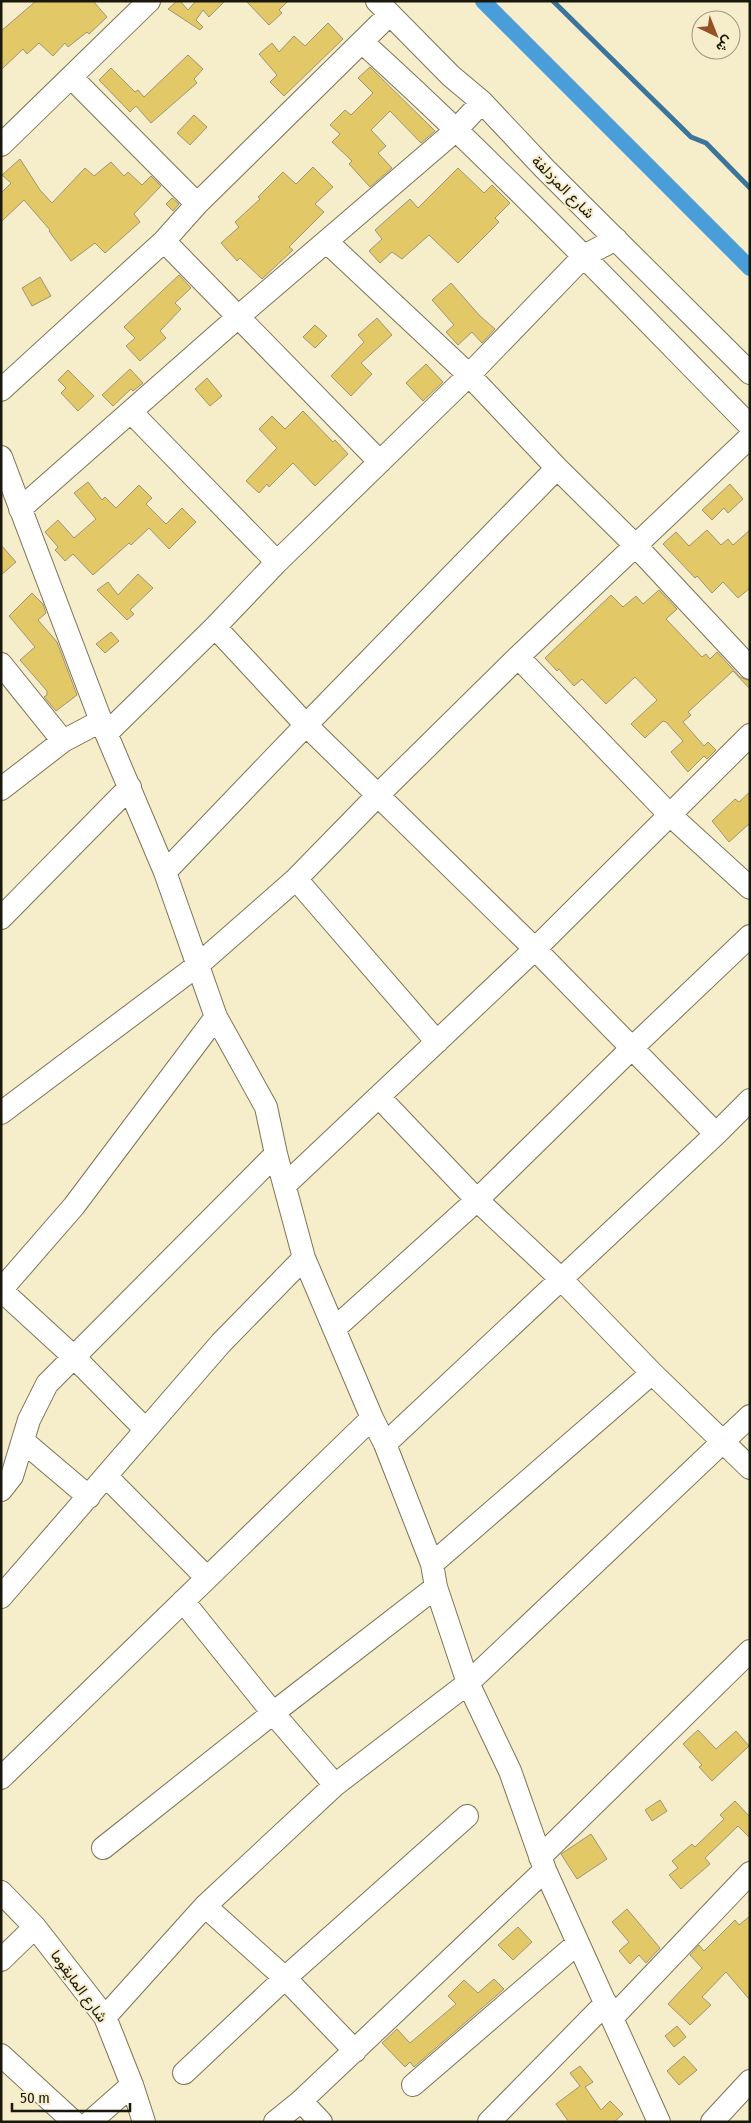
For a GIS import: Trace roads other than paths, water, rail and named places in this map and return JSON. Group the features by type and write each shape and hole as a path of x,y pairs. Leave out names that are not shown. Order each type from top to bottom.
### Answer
{"street":[{"path":"1,145 149,1"},
{"path":"1,390 164,240 362,42 384,8"},
{"name":"شارع المزدلفة","path":"384,8 451,76 482,102 544,169 750,373"},
{"path":"362,42 584,256 750,426"},
{"path":"70,77 198,204"},
{"path":"20,509 132,413 238,317 455,131 482,102"},
{"path":"1,789 63,741 104,727 215,627 278,562 469,375 584,256 616,239"},
{"path":"164,240 380,462"},
{"path":"327,242 469,375 557,468 636,546 750,668"},
{"path":"132,413 278,562"},
{"path":"1,1113 198,965 296,880 379,794 518,657 750,437"},
{"path":"1,458 104,727 165,872 216,1016 266,1107 276,1154 304,1258 372,1418 385,1444 432,1564 436,1588 468,1683 510,1771 542,1863 659,2122"},
{"path":"165,872 557,468"},
{"path":"215,627 306,725 379,794 535,949 716,1134"},
{"path":"518,657 669,814 750,888"},
{"path":"1,664 63,741"},
{"path":"285,1184 535,949 750,735"},
{"path":"1,918 130,787"},
{"path":"296,880 437,1042"},
{"path":"334,1329 477,1200 750,936"},
{"path":"145,1429 74,1357 1,1290 74,1206 216,1016"},
{"path":"379,1097 477,1200 561,1278 652,1373 750,1468"},
{"path":"385,1444 750,1100"},
{"path":"1,1490 12,1476 29,1420 47,1384 276,1154"},
{"path":"1,1598 107,1477 145,1429 220,1343 304,1258"},
{"path":"432,1564 652,1373"},
{"path":"105,2017 205,1906 335,1785 468,1683 750,1416"},
{"path":"1,1778 372,1418"},
{"path":"23,1441 89,1497"},
{"path":"107,1477 206,1577"},
{"path":"103,1848 273,1713 436,1588"},
{"path":"183,1601 273,1713 335,1785"},
{"path":"276,2122 355,2051 750,1651"},
{"path":"184,2073 285,1978 467,1816"},
{"path":"489,2122 610,2010 750,1873"},
{"name":"شارع المايقوما","path":"1,1892 35,1927 105,2017 132,2085 144,2122"},
{"path":"205,1906 285,1978 355,2051"},
{"path":"1,1960 35,1927"},
{"path":"413,2085 578,1943"},
{"path":"4,2062 74,2122"},
{"path":"712,2122 750,2081"},
{"path":"90,2122 132,2085"},
{"path":"301,2101 321,2122"}],"waterway":[{"path":"483,1 750,268"},
{"path":"553,1 691,137 706,143 750,188"}]}
